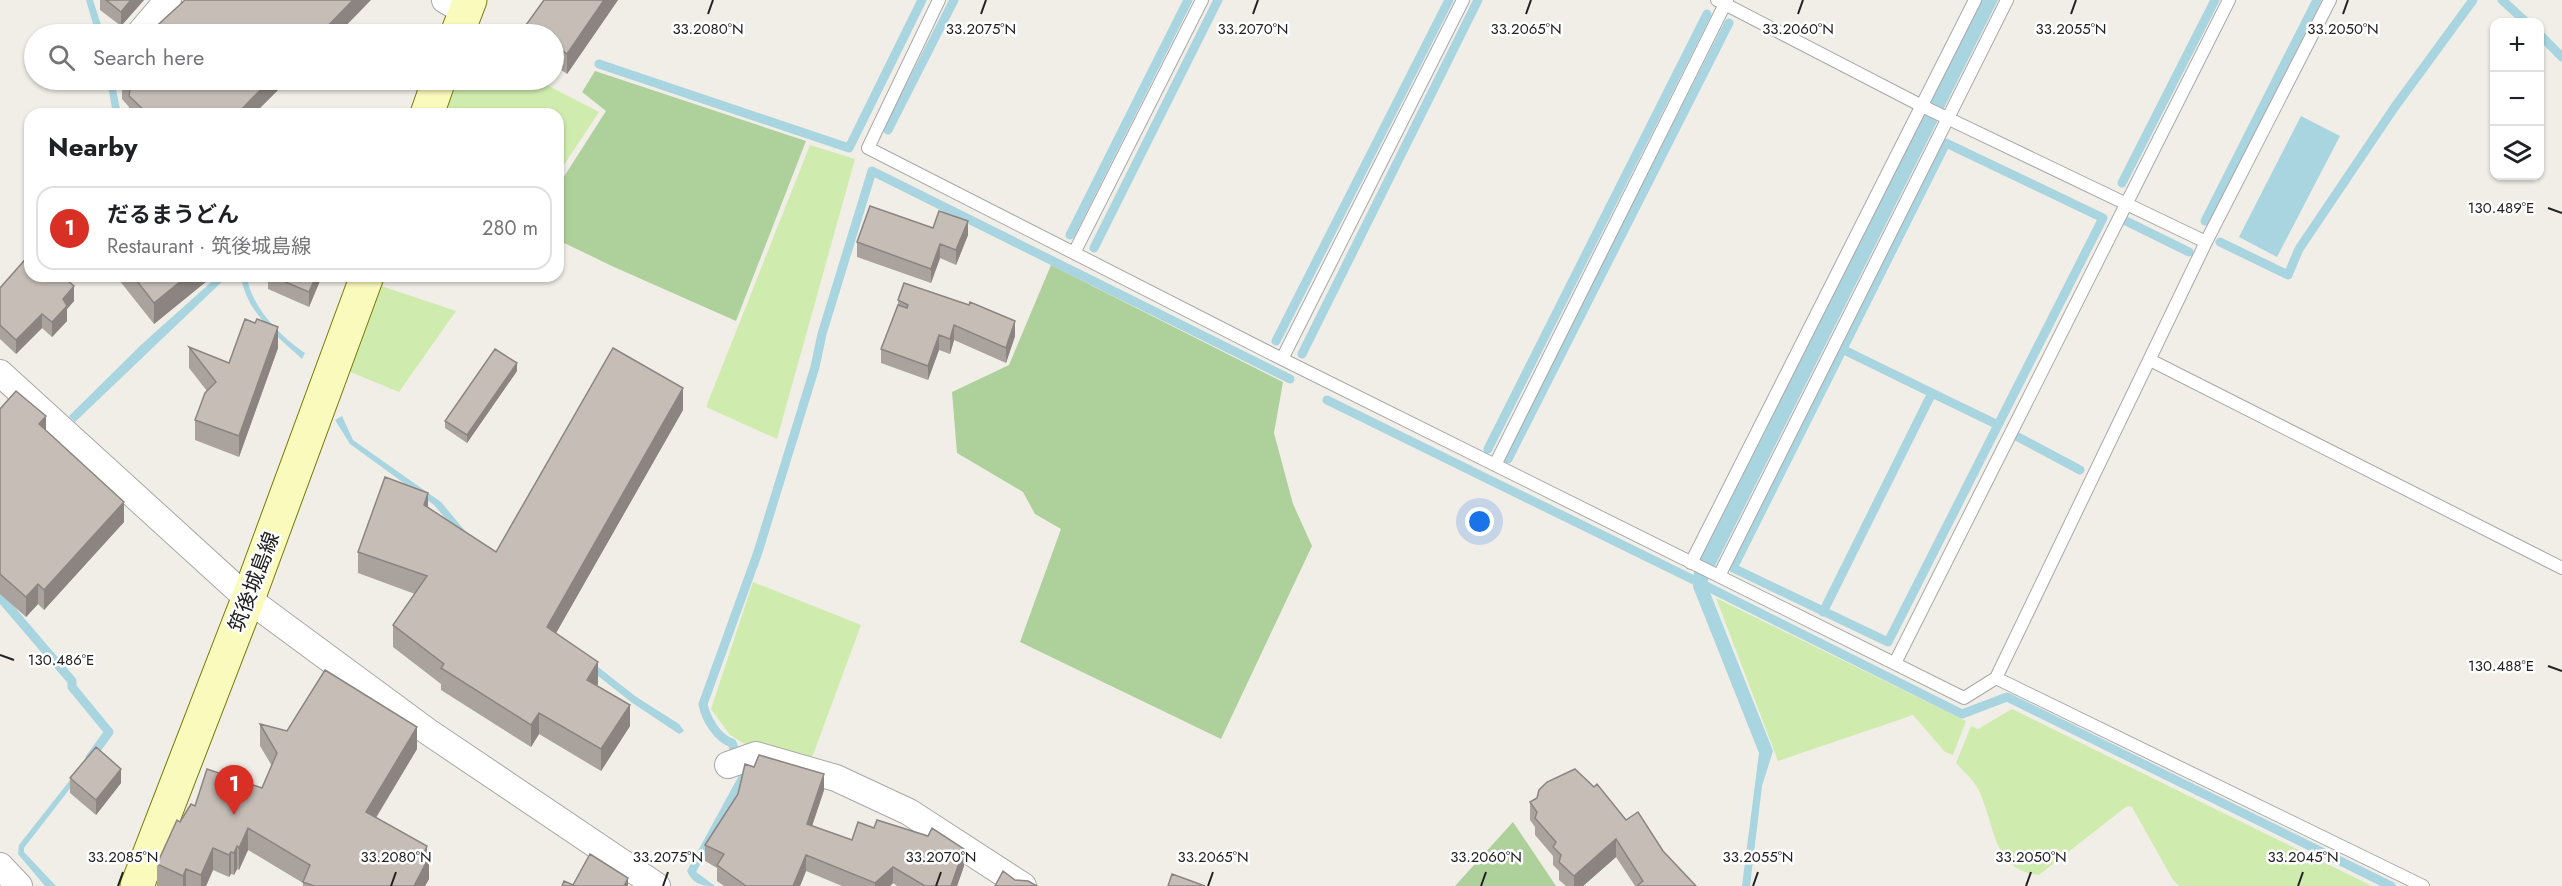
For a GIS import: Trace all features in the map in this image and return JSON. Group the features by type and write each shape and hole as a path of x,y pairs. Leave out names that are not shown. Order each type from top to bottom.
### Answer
{"main road":[{"path":"429,108 436,90"},
{"name":"筑後城島線","path":"137,886 248,599 365,282"}],"street":[{"path":"148,24 168,0"},
{"path":"0,373 248,599 427,731 657,886"},
{"path":"728,765 756,755 836,778 909,812 1023,886"},
{"path":"0,866 19,886"}],"lane":[{"path":"939,0 868,148 1282,359 1964,698 1996,678 2206,242 2330,0"},
{"path":"1074,253 1202,0"},
{"path":"1282,359 1463,0"},
{"path":"1691,563 1975,0"},
{"path":"1719,576 2007,0"},
{"path":"1895,663 2125,202 2229,0"},
{"path":"1496,465 1723,1 1922,106 2206,242"},
{"path":"2150,360 2562,568"},
{"path":"1996,678 2423,886"}],"green space":[{"path":"595,71 806,141 736,321 564,243 564,177 606,111 582,92"},
{"path":"454,90 556,90 599,112 564,165 564,108 447,108"},
{"path":"810,145 855,159 777,439 706,407"},
{"path":"1051,265 1283,382 1274,433 1293,504 1312,546 1221,739 1020,642 1061,529 1035,514 1023,492 957,453 952,392 1009,365"},
{"path":"381,286 456,311 399,392 348,371"},
{"path":"753,582 861,625 810,763 745,744 730,735 711,709"},
{"path":"1716,598 1966,721 1953,755 1945,752 1913,715 1778,761"},
{"path":"2012,709 2372,886 2179,886 2173,880 2132,807 2127,806 2039,875 2024,871 2012,865 2004,856 1978,789 1956,763 1971,726 1978,729"},
{"path":"1513,822 1556,886 1455,886"}],"water":[{"path":"86,0 93,0 101,24 93,24"},
{"path":"1982,0 1998,0 1708,580 1707,585 1773,751 1762,786 1750,886 1742,886 1759,753 1693,587 1694,572"},
{"path":"109,90 116,90 120,108 112,108"},
{"path":"2301,116 2340,136 2277,257 2239,237"},
{"path":"211,282 222,282 75,422 69,416 142,344"},
{"path":"242,282 248,282 254,298 268,320 305,353 302,359 264,322 249,301"},
{"path":"342,416 353,440 441,502 486,556 481,560 434,505 350,444 335,420"},
{"path":"510,579 560,637 635,696 679,724 684,731 679,734 631,702 564,649"},
{"path":"96,747 99,751 24,848 24,852 56,886 45,886 18,854 19,845"},
{"path":"743,768 749,772 696,872 715,886 698,883 687,871"}],"building":[{"path":"106,0 131,0 121,12"},
{"path":"185,0 353,0 330,24 159,24"},
{"path":"544,0 604,0 567,54 564,52 564,24 527,24"},
{"path":"130,90 260,90 243,108 142,108 129,96"},
{"path":"870,206 933,228 939,211 968,221 956,250 940,244 931,269 857,242"},
{"path":"24,261 24,282 69,282 74,286 63,299 67,306 52,322 42,314 16,340 0,325 0,288"},
{"path":"138,282 180,282 154,303"},
{"path":"285,282 313,282 309,292"},
{"path":"904,283 969,305 970,302 1015,321 1006,348 954,325 950,339 939,335 928,366 881,349 898,305 907,308 908,305 898,300"},
{"path":"245,319 255,323 257,319 278,327 239,436 195,420 205,393 216,382 189,347 229,363"},
{"path":"613,348 683,388 547,627 598,662 587,680 630,705 601,749 539,713 531,725 441,668 444,664 393,625 427,576 358,552 385,477 428,493 424,505 496,552"},
{"path":"495,349 517,363 467,435 445,421"},
{"path":"16,391 46,416 39,424 124,502 44,590 38,584 26,597 0,574 0,409"},
{"path":"325,670 417,727 366,812 427,846 423,855 429,857 414,886 314,886 303,882 310,865 248,828 239,848 237,846 234,853 231,852 229,855 213,848 201,875 186,869 183,876 157,864 177,820 180,822 191,804 195,806 207,769 262,788 277,753 260,724 287,731"},
{"path":"96,747 121,769 96,800 70,778"},
{"path":"759,755 824,774 807,824 852,840 858,822 874,828 877,820 928,836 932,828 964,849 951,886 925,886 893,867 875,883 806,855 793,886 746,886 717,865 724,854 705,845 738,794 745,764 754,767"},
{"path":"1575,769 1594,787 1597,784 1626,820 1638,812 1663,851 1696,886 1639,886 1643,881 1616,839 1574,876 1559,862 1561,855 1553,847 1556,842 1535,818 1537,812 1530,802 1537,798 1539,790 1547,782"},
{"path":"590,854 628,878 624,886 562,886 564,881 573,885"},
{"path":"1003,871 1015,880 1028,881 1037,886 995,886"},
{"path":"1172,874 1205,886 1168,886"}],"waterway":[{"path":"599,64 849,148 922,0"},
{"path":"888,130 954,0"},
{"path":"1070,235 1188,0"},
{"path":"1094,248 1218,0"},
{"path":"1276,341 1449,0"},
{"path":"1302,354 1478,0"},
{"path":"2122,183 2215,0"},
{"path":"2205,221 2317,0"},
{"path":"2220,242 2288,275 2299,249 2394,108 2473,0"},
{"path":"2502,0 2522,18"},
{"path":"1488,449 1707,14"},
{"path":"1508,459 1729,23"},
{"path":"2544,39 2562,57"},
{"path":"1946,143 2103,218 1888,642 1733,568 1946,143"},
{"path":"738,760 732,743 722,737 713,727 703,704 758,552 872,171 1290,379"},
{"path":"2126,221 2189,252"},
{"path":"1823,612 1932,393 1842,349"},
{"path":"1932,393 1998,425"},
{"path":"1327,400 1702,584 1703,587"},
{"path":"2018,437 2080,470"},
{"path":"1702,584 1962,714 2007,697 2391,886"},
{"path":"0,597 72,681 72,687 109,732 90,758"}],"place":[{"name":"だるまうどん","path":"234,815"}]}
